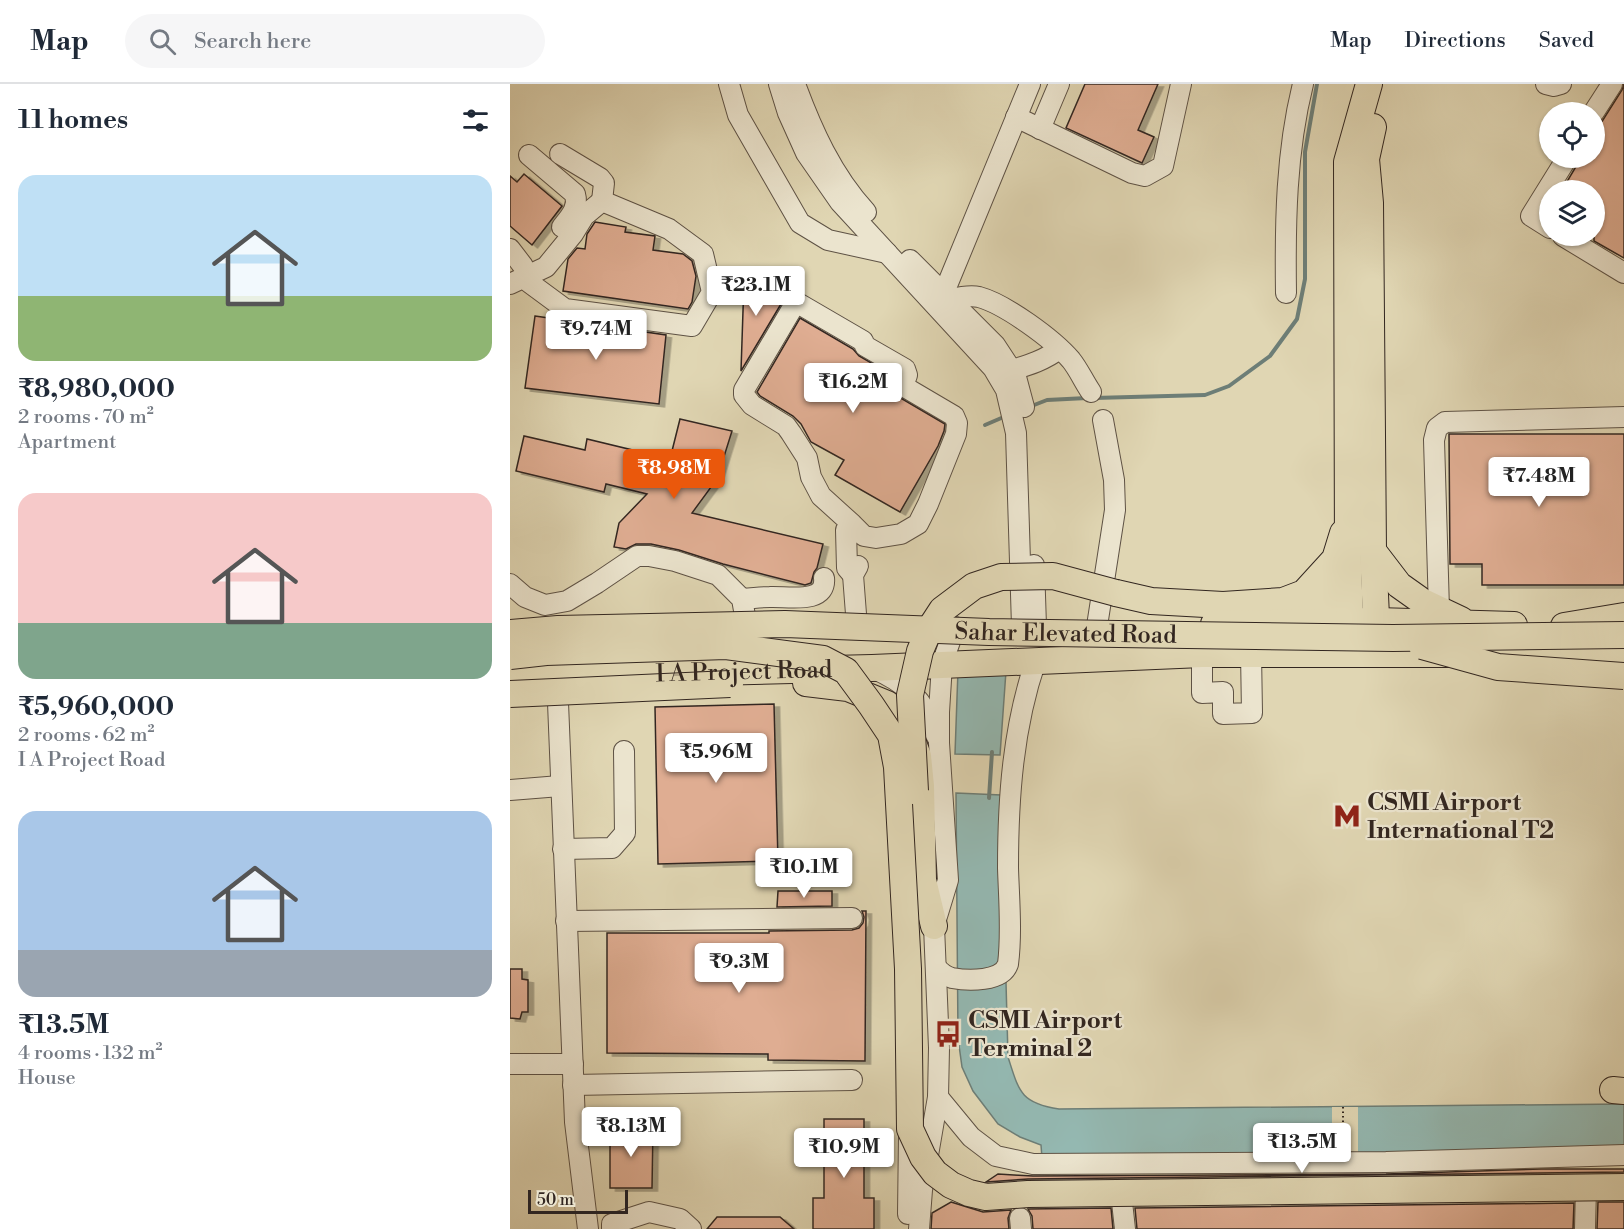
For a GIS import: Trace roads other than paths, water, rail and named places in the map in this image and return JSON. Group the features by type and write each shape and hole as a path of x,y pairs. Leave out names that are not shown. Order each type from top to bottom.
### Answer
{"main road":[{"path":"1351,654 1348,566 1347,162 1369,84"},
{"path":"1383,84 1365,159 1370,203 1373,551 1383,638"},
{"path":"908,969 921,923 910,695 920,651 929,630 942,610 974,586 1001,577 1053,576 1151,601 1223,605 1283,601 1304,593 1335,560 1348,512"},
{"path":"1373,551 1399,585 1423,602 1468,624"},
{"path":"1297,622 1319,612 1332,598 1341,585 1348,566"},
{"path":"510,621 549,615 663,616 743,607 856,614 964,627 1350,622 1383,638 1498,667 1624,676"},
{"path":"1564,626 1624,616"},
{"name":"Sahar Elevated Road","path":"510,633 558,629 784,624 1001,632 1383,638 1624,635"},
{"path":"872,668 1202,654 1351,654 1383,638 1468,624 1624,628"},
{"path":"1383,638 1624,654"},
{"path":"510,656 546,652 726,646 823,659 846,671 891,735 897,767 908,969 910,1130 923,1157 935,1173 951,1185 986,1197 1028,1194 1624,1188"},
{"name":"I A Project Road","path":"510,677 872,668"},
{"path":"510,694 730,684 816,683 848,688 887,704 904,719 918,756 923,880 934,926"}],"street":[{"path":"729,84 738,115 801,223 828,240 893,250"},
{"path":"779,84 788,113 806,153 840,202 995,345 1010,376 1021,425 1029,626"},
{"path":"795,84 821,147 853,199 893,250"},
{"path":"944,299 1030,84"},
{"path":"1040,129 1059,84"},
{"path":"1016,117 1132,173 1139,176 1150,175 1163,166 1181,84"},
{"path":"1286,293 1285,240 1289,163 1303,84"},
{"path":"1546,84 1554,86 1561,84"},
{"path":"1600,102 1612,84"},
{"path":"517,274 538,261 575,209 577,201 575,194 529,154"},
{"path":"517,274 546,267 573,234 584,216 602,201 604,183 600,178 561,154"},
{"path":"510,249 517,274 565,309 693,327 712,292 703,254 669,229 602,201"},
{"path":"1539,203 1531,216 1539,221"},
{"path":"1579,246 1624,273"},
{"path":"944,299 978,297 999,305 1042,334 1059,349 1071,361 1091,392"},
{"path":"796,302 906,369 907,375 903,386 956,419 956,434 918,524 901,534 876,538 864,536 855,527 821,496 811,477 807,458 786,426 752,405 744,395 744,390 796,302"},
{"path":"1010,376 1059,349"},
{"path":"1439,610 1434,440 1437,428 1445,422 1624,417"},
{"path":"1097,626 1115,510 1114,480 1103,420"},
{"path":"855,527 846,530 847,568 853,575 856,614"},
{"path":"549,615 637,556 675,561 718,575 743,607 770,597 815,595 825,585 824,578"},
{"path":"510,584 549,615 556,676 575,1122 588,1229"},
{"path":"919,1229 922,1190 938,1097 939,1048 934,926 948,880 939,743 942,664 964,627"},
{"path":"1202,654 1202,693 1223,692 1223,714 1252,713 1251,653"},
{"path":"936,967 950,977 988,977 1004,972 1008,964 1008,843 1011,777 1019,719 1026,687 1036,660"},
{"name":"I A Project Road","path":"872,668 894,678 918,699 930,716 939,743"},
{"path":"563,849 612,848 625,833 624,751"},
{"path":"510,790 560,786"},
{"path":"566,921 852,918"},
{"path":"510,1064 573,1064"},
{"path":"573,1085 852,1080"},
{"path":"938,1097 971,1137 996,1156 1033,1164 1386,1162 1624,1155"},
{"path":"908,1229 910,1130"},
{"path":"1585,1229 1586,1188"},
{"path":"1121,1193 1125,1229"},
{"path":"612,1229 612,1224 649,1212 680,1219 691,1229"}],"water":[{"path":"958,670 1006,671 1000,755 955,754"},
{"path":"956,793 1001,795 1008,1057 1019,1087 1029,1099 1036,1103 1059,1109 1624,1104 1624,1152 1042,1158 1041,1145 1020,1137 998,1124 973,1091 962,1067 958,1038"}],"waterway":[{"path":"1094,398 1205,395 1229,386 1270,356 1297,319 1305,279 1305,152 1317,84"},
{"path":"1029,407 1047,400 1087,398"},
{"path":"985,425 1006,416"},
{"path":"989,798 992,752"}],"place":[{"name":"CSMI Airport International T2","path":"1347,816"},
{"name":"CSMI Airport Terminal 2","path":"948,1034"}]}
